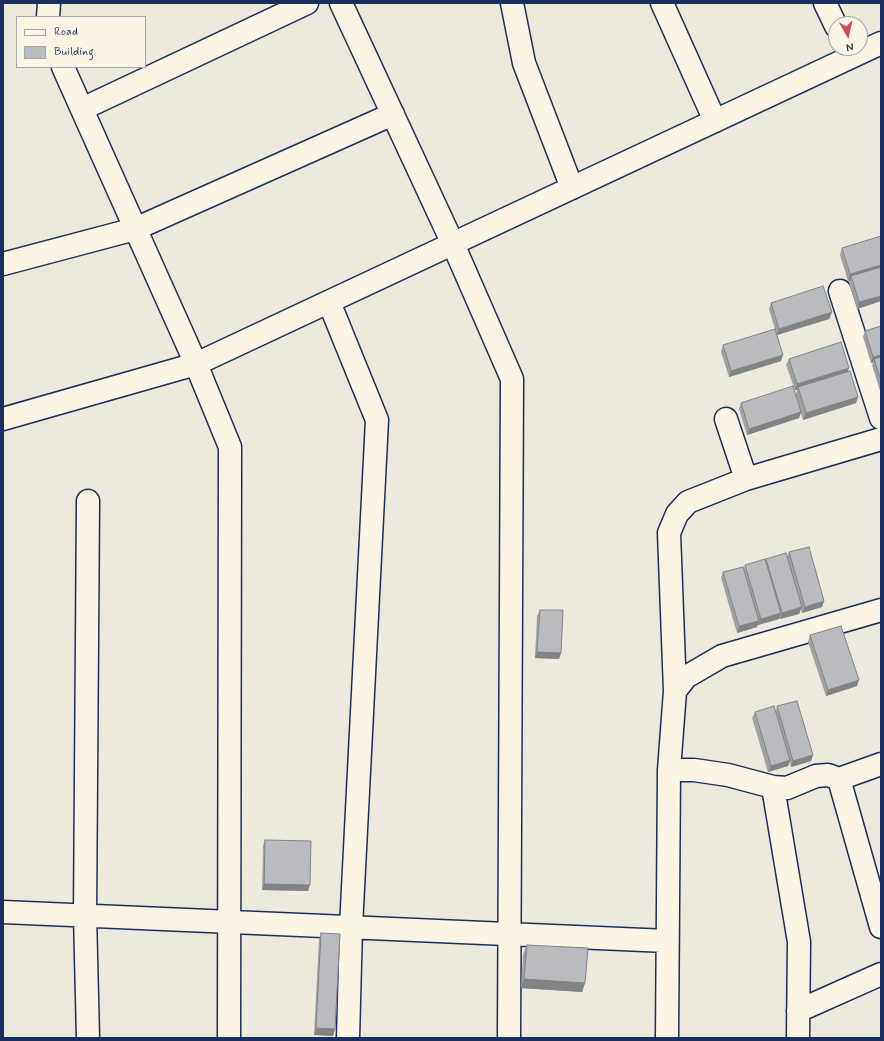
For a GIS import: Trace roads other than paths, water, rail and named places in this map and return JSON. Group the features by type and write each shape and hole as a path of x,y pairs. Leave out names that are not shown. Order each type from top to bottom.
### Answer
{"street":[{"path":"48,16 49,3"},
{"path":"82,109 307,3"},
{"path":"341,3 453,244 512,379 509,1038"},
{"path":"512,3 524,64 572,188"},
{"path":"662,3 715,121"},
{"path":"825,3 831,16"},
{"path":"868,48 881,44"},
{"path":"3,419 196,364 715,121 843,56"},
{"path":"63,68 196,364 230,447 229,1038"},
{"path":"3,264 135,229 393,114"},
{"path":"840,291 881,418"},
{"path":"329,302 377,420 351,927 348,1038"},
{"path":"726,419 746,479"},
{"path":"667,1038 669,770 676,691 669,534 677,514 688,502 746,479 881,439"},
{"path":"88,501 85,916 88,1038"},
{"path":"676,691 686,677 722,656 881,610"},
{"path":"669,770 694,770 728,775 773,788 786,788 816,776 828,775 839,779 881,764"},
{"path":"839,779 881,927"},
{"path":"773,788 799,942 798,1038"},
{"path":"3,912 667,941"},
{"path":"798,1011 881,974"}]}
